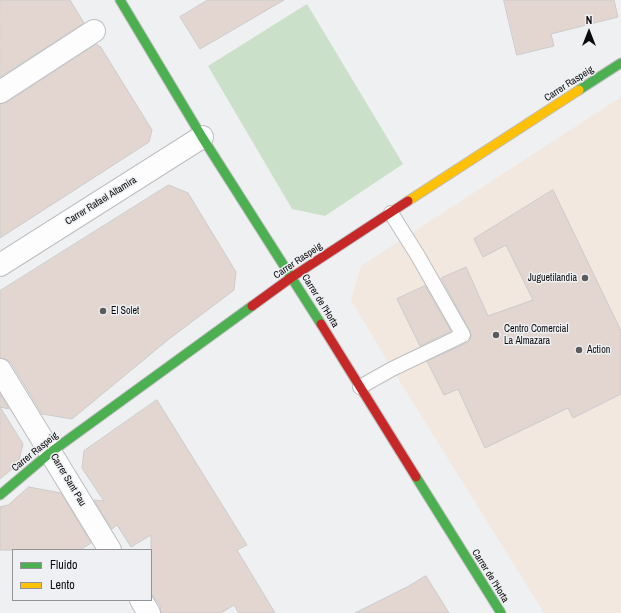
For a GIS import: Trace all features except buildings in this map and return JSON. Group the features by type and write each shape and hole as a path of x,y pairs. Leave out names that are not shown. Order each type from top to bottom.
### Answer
{"street":[{"name":"Carrer de l'Horta","path":"120,0 202,137 292,277 500,613"},
{"path":"0,92 94,31"},
{"name":"Carrer Raspeig","path":"0,495 51,452 292,277 621,63"},
{"name":"Carrer Rafael Altamira","path":"0,265 202,137"},
{"name":"Carrer Sant Pau","path":"0,370 109,549"},
{"path":"142,601 149,613"}],"lane":[{"path":"360,386 463,335 418,256 391,213"}],"shaded area":[{"name":"Centro Comercial La Almazara","path":"621,97 621,613 544,613 392,369 351,300 361,266"}],"green space":[{"path":"307,4 403,164 325,216 292,209 208,66"}],"traffic: fast":[{"path":"120,0 202,137 321,324"},
{"path":"579,90 621,63"},
{"path":"0,495 51,452 252,306"},
{"path":"416,477 501,613"}],"traffic: slow":[{"path":"408,201 579,90"}],"traffic: jam":[{"path":"252,306 292,277 408,201"},
{"path":"321,324 416,477"}],"place":[{"name":"Juguetilandia","path":"585,278"},
{"name":"El Solet","path":"103,311"},
{"name":"Centro Comercial La Almazara","path":"496,335"},
{"name":"Action","path":"579,350"}]}
